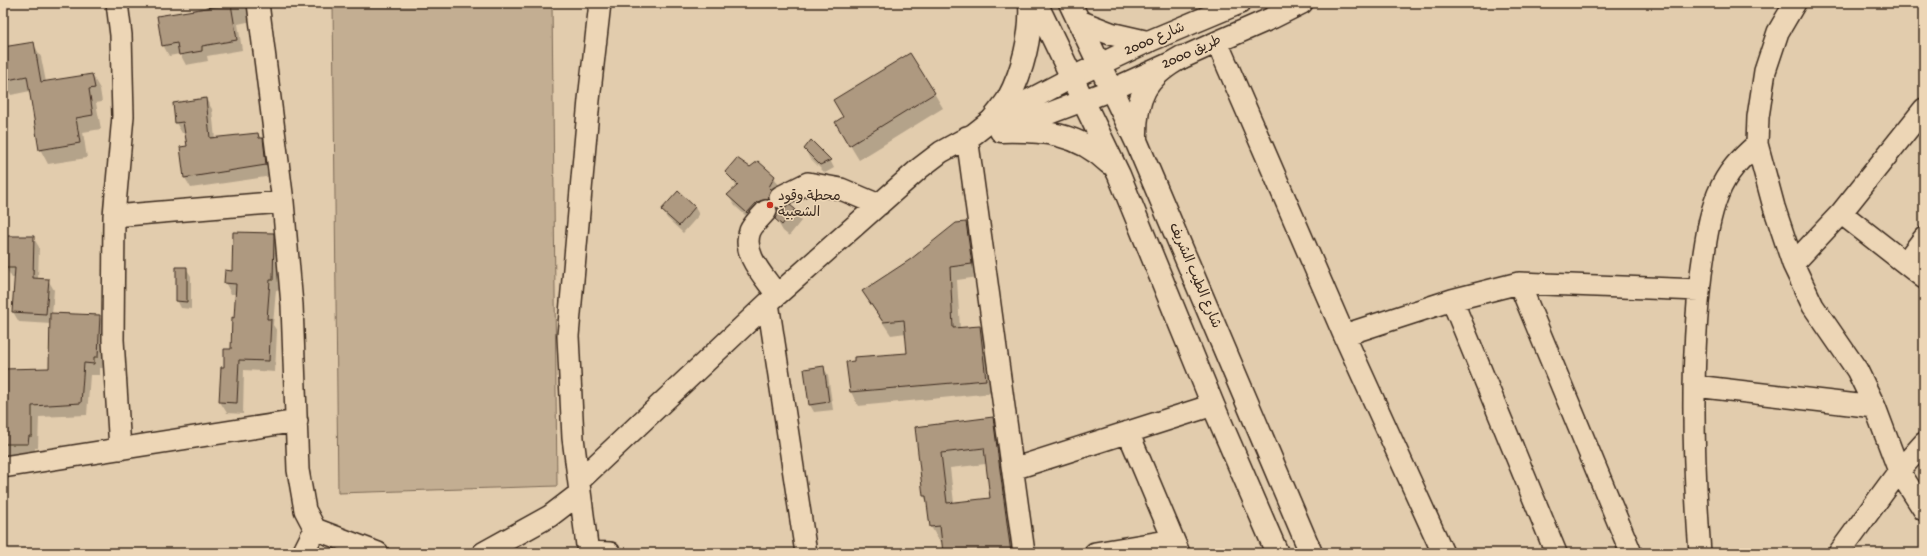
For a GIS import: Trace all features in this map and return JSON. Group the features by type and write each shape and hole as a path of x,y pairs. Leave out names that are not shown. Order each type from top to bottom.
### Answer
{"main road":[{"path":"1030,3 1031,17 1026,49 1018,76 997,125 1068,136 1088,146 1099,154 1119,175"},
{"path":"1036,3 1119,175 1213,405 1277,553"},
{"path":"1074,12 1112,34 1147,42"},
{"name":"شارع الطيب الشريف","path":"1074,12 1137,143 1311,553"},
{"path":"1137,143 1136,121 1140,101 1149,82 1164,67 1182,58"}],"street":[{"path":"117,3 121,35 123,116 114,216 113,340 120,449"},
{"path":"258,3 283,202 292,305 298,470 305,510 315,529 378,553"},
{"path":"600,3 589,100 568,336 573,438 588,553 610,553"},
{"name":"شارع 2000","path":"997,125 1071,78 1147,42 1240,3"},
{"name":"طريق 2000","path":"997,125 1083,102 1272,18 1302,3"},
{"path":"1795,3 1778,32 1765,71 1758,117 1757,144 1774,207 1793,264 1813,306 1857,370 1875,408 1899,471 1924,510"},
{"path":"1216,42 1344,335 1443,553"},
{"path":"1793,264 1841,213 1924,109"},
{"path":"483,553 550,516 773,299 920,168 941,152 970,136 997,125"},
{"path":"970,136 1024,553"},
{"path":"1700,553 1696,499 1695,335 1706,236 1718,193 1735,164 1757,144"},
{"path":"806,553 773,299 747,248 750,230 773,204 808,183 841,189 879,205"},
{"path":"114,216 283,202"},
{"path":"1841,213 1924,278"},
{"path":"1905,263 1924,238"},
{"path":"1344,335 1452,300 1519,283 1699,290"},
{"path":"1519,283 1631,553"},
{"path":"1452,300 1556,553"},
{"path":"1695,386 1875,408"},
{"path":"1013,469 1213,405"},
{"path":"3,467 297,421"},
{"path":"1095,553 1176,546 1128,432"},
{"path":"1839,553 1899,471 1924,443"},
{"path":"303,553 315,529"}],"shaded area":[{"path":"333,3 552,3 557,486 338,493"}],"building":[{"path":"231,4 237,40 202,46 202,51 179,55 177,43 162,46 157,16"},
{"path":"34,42 41,82 92,74 95,88 89,89 93,115 76,118 80,143 39,150 27,76 3,81 3,47"},
{"path":"910,53 935,93 849,146 835,122 843,117 833,100"},
{"path":"206,98 210,138 258,133 259,138 263,138 266,165 184,178 180,147 187,146 183,122 175,123 173,103"},
{"path":"811,140 831,160 820,165 804,149"},
{"path":"737,158 750,167 758,161 775,176 769,187 771,189 769,199 757,202 747,213 727,195 738,185 725,172"},
{"path":"678,191 695,207 679,226 661,210"},
{"path":"790,205 795,209 782,225 775,219 777,208"},
{"path":"966,222 972,264 950,267 953,328 980,326 986,380 850,392 846,362 854,361 854,357 907,353 904,320 883,322 862,291 911,259 956,223"},
{"path":"233,232 274,233 273,280 270,280 267,319 271,319 269,361 239,360 237,403 219,402 221,367 224,367 224,349 231,349 232,317 234,318 236,284 224,283 225,270 232,271"},
{"path":"5,236 34,236 33,278 49,279 46,314 12,312 15,268 5,268"},
{"path":"176,267 187,267 187,302 176,301"},
{"path":"50,313 100,315 98,357 94,357 94,364 84,363 81,403 32,406 32,436 29,436 28,444 3,444 3,369 49,368"},
{"path":"824,366 829,402 809,405 804,369"},
{"path":"993,417 1011,553 943,553 940,526 930,527 926,496 923,496 915,427","holes":["984,448 990,498 947,503 941,453"]}],"place":[{"name":"محطة وقود الشعبية","path":"770,205"}]}
